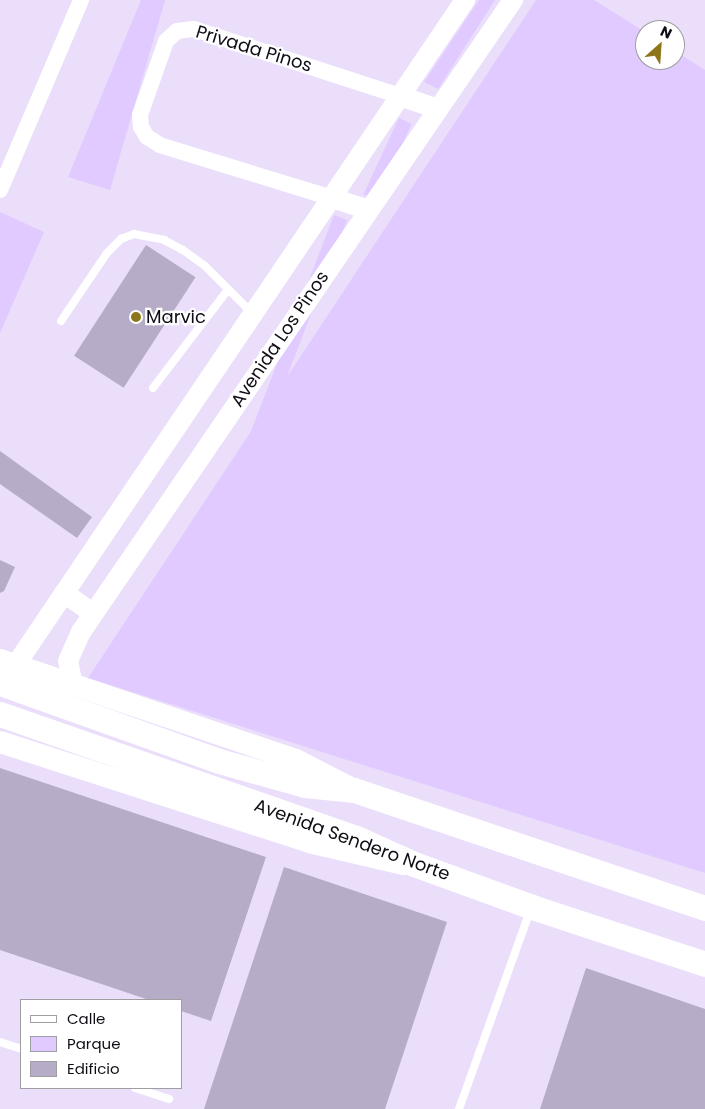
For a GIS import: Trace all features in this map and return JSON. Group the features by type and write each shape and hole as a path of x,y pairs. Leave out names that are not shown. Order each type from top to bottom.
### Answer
{"main road":[{"name":"Avenida Sendero Norte","path":"5,670 73,686 296,760 354,790 705,908"},
{"name":"Avenida Sendero Norte","path":"5,670 146,735 305,785 354,790"},
{"name":"Avenida Sendero Norte","path":"0,714 131,762 356,838 414,864 532,906 705,964"},
{"path":"0,742 309,842 391,864 414,864"}],"street":[{"path":"0,190 3,173 81,0"},
{"name":"Avenida Los Pinos","path":"5,670 64,593 465,0"},
{"name":"Avenida Los Pinos","path":"73,686 68,669 70,652 93,613 513,0"},
{"name":"Privada Pinos","path":"332,198 160,145 147,138 141,127 140,115 166,41 177,31 194,29 400,96"},
{"path":"400,96 438,109"},
{"path":"332,198 368,210"},
{"path":"64,593 93,613"}],"lane":[{"path":"61,321 107,253 121,239 134,234 164,240 183,250 205,266 227,291 253,314"},
{"path":"153,388 227,291"},
{"path":"459,1109 532,906"},
{"path":"0,1042 20,1049"},
{"path":"138,1089 169,1100"}],"green space":[{"path":"141,0 165,0 110,190 68,177"},
{"path":"479,0 495,0 438,89 424,82"},
{"path":"536,0 594,0 635,26 635,70 685,70 685,57 705,70 705,873 88,678"},
{"path":"399,118 412,124 376,200 364,194"},
{"path":"0,212 44,232 0,333"},
{"path":"334,215 347,220 186,640 173,635"}],"building":[{"name":"Marvic","path":"146,245 195,277 124,388 74,356"},
{"path":"0,451 92,517 77,538 0,484"},
{"path":"0,560 15,567 4,591 0,593"},
{"path":"0,768 266,857 211,1021 182,1011 182,999 146,999 0,950"},
{"path":"284,867 447,922 385,1109 204,1109"},
{"path":"586,968 705,1009 705,1109 540,1109"}],"place":[{"name":"Marvic","path":"136,317"}]}
